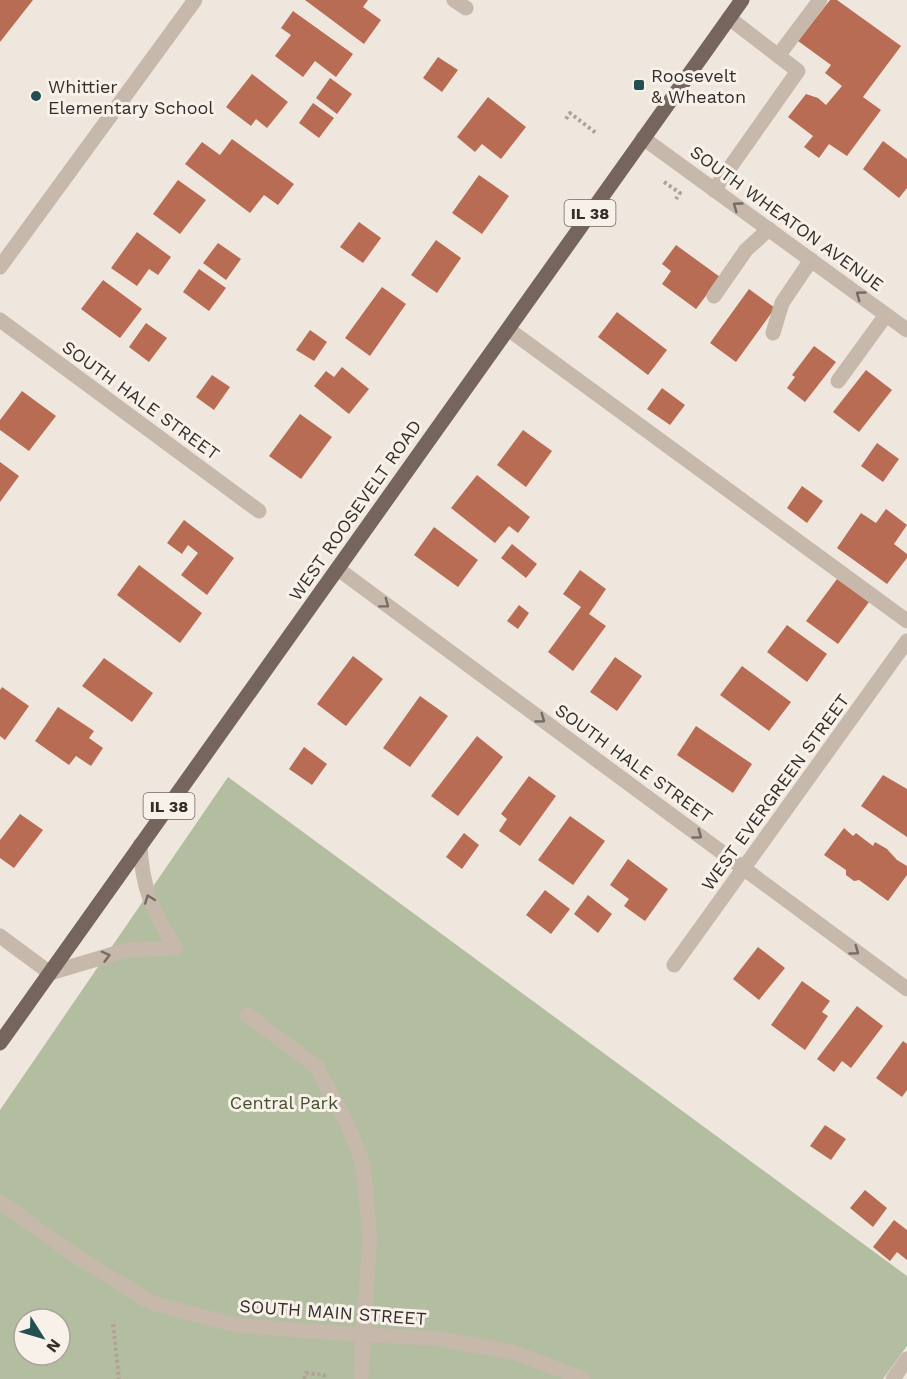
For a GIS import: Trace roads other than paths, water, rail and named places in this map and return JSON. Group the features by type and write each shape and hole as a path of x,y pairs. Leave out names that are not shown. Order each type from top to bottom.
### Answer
{"main road":[{"name":"WEST ROOSEVELT ROAD","path":"0,1043 742,0"}],"street":[{"path":"0,267 195,0"},
{"path":"778,56 820,0"},
{"path":"714,190 798,71 729,18"},
{"name":"SOUTH WHEATON AVENUE","path":"643,138 907,330"},
{"path":"714,296 746,250 769,229"},
{"path":"773,333 782,303 811,260"},
{"path":"838,381 886,315"},
{"name":"SOUTH HALE STREET","path":"0,320 259,511"},
{"path":"508,329 907,621"},
{"name":"SOUTH HALE STREET","path":"338,568 907,989"},
{"name":"WEST EVERGREEN STREET","path":"674,965 907,641"},
{"path":"0,936 50,973 128,950 176,948 150,904 141,867 140,845"},
{"path":"247,1015 316,1066 347,1123 363,1164 370,1239 361,1379"},
{"name":"SOUTH MAIN STREET","path":"0,1202 76,1256 152,1303 235,1325 433,1338 513,1352 583,1379"},
{"path":"892,1379 907,1359"}],"place":[{"name":"Roosevelt & Wheaton","path":"639,85"},
{"name":"Whittier Elementary School","path":"36,96"}],"park label":[{"name":"Central Park","path":"284,1102"}]}
